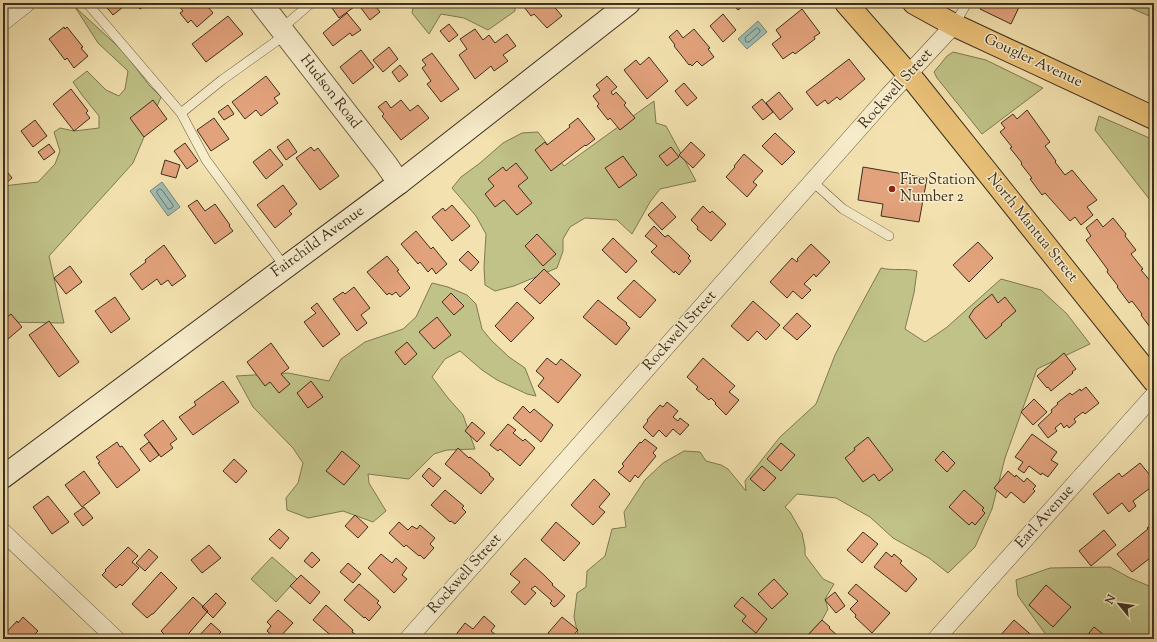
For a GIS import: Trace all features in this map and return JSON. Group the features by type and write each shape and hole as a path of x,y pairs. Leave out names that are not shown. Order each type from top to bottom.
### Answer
{"main road":[{"name":"Hudson Road","path":"261,3 386,164 399,183"},
{"name":"Fairchild Avenue","path":"3,477 399,183 629,3"},
{"name":"North Mantua Street","path":"846,3 908,73 1154,381"},
{"name":"Gougler Avenue","path":"914,3 954,25 1154,118"}],"street":[{"path":"3,22 27,3"},
{"name":"Rockwell Street","path":"408,639 908,73 954,25"},
{"name":"Earl Avenue","path":"936,639 1154,395"},
{"path":"3,532 116,639"}],"lane":[{"path":"86,3 181,113 206,160 285,267"},
{"path":"181,113 283,32 311,3"},
{"path":"954,25 967,3"},
{"path":"813,182 843,209 890,236"}],"green space":[{"path":"414,3 515,3 515,11 488,30 464,18 441,14 429,34 412,13"},
{"path":"1119,3 1154,3 1154,18"},
{"path":"75,7 123,51 149,85 161,97 133,163 49,256 64,323 3,322 3,186 38,182 55,164 60,151 54,132 60,128 74,131 99,128 99,116 73,82 87,71 106,90 119,96 125,89 128,71 98,43"},
{"path":"953,52 986,60 1043,88 982,134 937,78 934,72 947,56"},
{"path":"654,101 656,123 666,126 696,181 660,189 650,202 632,234 617,220 585,218 570,227 563,239 563,251 557,268 514,286 495,291 485,285 484,267 486,234 476,216 452,188 461,177 503,143 522,133 538,132 564,166"},
{"path":"1099,116 1154,140 1154,205 1095,130"},
{"path":"881,268 917,271 914,293 905,329 925,342 946,328 1001,279 1041,290 1067,314 1090,344 1037,369 1005,458 992,509 975,547 948,573 929,558 893,538 870,517 836,498 797,494 785,507 790,512 802,533 805,555 823,579 834,584 825,599 828,609 822,620 804,639 579,639 574,617 577,593 586,587 587,571 605,556 612,529 626,527 624,512 645,480 663,463 684,451 700,452 706,461 721,465 728,469 746,491 745,481 780,437 816,404 835,355"},
{"path":"432,283 448,287 467,295 476,304 482,329 509,357 525,368 536,396 527,394 497,380 482,370 460,351 445,359 432,377 463,415 475,449 447,450 434,454 409,479 368,474 369,483 386,511 373,522 343,511 308,518 287,510 286,498 298,483 303,463 293,448 253,407 236,376 288,373 329,381 341,359 365,342 403,329 416,317"},
{"path":"272,557 297,579 276,602 251,579"},
{"path":"1110,567 1149,586 1154,592 1154,639 1049,639 1018,596 1016,580 1050,568"}],"water":[{"path":"758,21 767,32 747,49 738,39"},
{"path":"162,182 180,207 168,216 150,191"}],"building":[{"path":"103,3 128,3 113,15"},
{"path":"133,3 148,3 140,9"},
{"path":"181,3 212,3 214,5 209,8 213,13 197,27 191,20 188,23 180,13 183,11 178,5"},
{"path":"339,3 350,3 354,7 339,18 332,8"},
{"path":"373,3 380,12 370,20 358,4"},
{"path":"521,3 551,3 562,16 547,28 534,14 531,16"},
{"path":"732,3 747,3 738,10"},
{"path":"983,3 1021,3 1011,24 980,9"},
{"path":"802,9 820,33 814,37 815,39 795,54 793,52 783,59 772,44 781,37 776,30"},
{"path":"347,13 361,30 352,36 350,33 333,46 323,33"},
{"path":"723,14 736,30 723,42 710,26"},
{"path":"228,16 243,34 206,62 192,44"},
{"path":"449,24 458,35 449,42 440,31"},
{"path":"64,27 65,29 67,27 83,47 81,48 88,56 74,68 67,58 65,60 49,39"},
{"path":"475,29 483,40 489,35 495,43 507,34 516,46 503,55 508,61 494,71 491,66 475,79 459,55 467,49 460,39"},
{"path":"694,29 710,48 708,49 714,57 702,66 697,61 692,66 690,64 689,65 669,37 677,30 683,38"},
{"path":"389,47 398,59 383,72 373,60"},
{"path":"361,50 374,67 353,84 340,67"},
{"path":"432,53 459,89 441,102 427,84 431,81 422,68 426,65 422,60"},
{"path":"649,57 668,81 647,99 624,70 636,60 640,65"},
{"path":"849,59 865,79 840,100 837,97 828,104 825,100 817,106 806,92"},
{"path":"400,65 408,75 399,82 392,72"},
{"path":"266,76 280,94 274,98 278,103 261,116 256,110 245,119 232,102"},
{"path":"607,76 617,87 611,92 613,95 616,92 626,103 624,105 635,118 620,130 610,118 608,120 597,106 599,104 593,96 600,90 596,85"},
{"path":"684,83 697,98 687,106 675,91"},
{"path":"71,89 88,111 86,113 90,118 74,131 53,104"},
{"path":"779,92 793,109 780,120 766,103"},
{"path":"762,99 773,112 763,120 752,107"},
{"path":"153,100 167,119 144,137 130,118"},
{"path":"401,100 410,111 418,105 429,118 401,140 382,116 384,114 378,107 386,101 391,108"},
{"path":"228,105 234,114 224,120 218,112"},
{"path":"1027,110 1050,142 1045,146 1065,175 1072,170 1097,200 1087,207 1093,215 1081,225 1075,217 1070,221 1045,193 1042,195 1030,179 1032,178 1021,164 1022,163 1010,148 1012,147 1000,132 1005,128 1001,123 1013,114 1017,119"},
{"path":"214,118 229,139 211,151 197,130"},
{"path":"578,118 595,139 551,171 535,150 545,142 547,145 570,127 569,125"},
{"path":"35,120 47,136 33,147 21,131"},
{"path":"775,133 795,152 782,165 762,146"},
{"path":"288,139 297,152 286,160 277,147"},
{"path":"691,142 705,155 693,168 679,155"},
{"path":"185,143 198,161 187,169 174,151"},
{"path":"49,144 55,152 44,160 38,152"},
{"path":"311,147 314,151 318,148 339,176 320,190 296,158"},
{"path":"671,147 679,157 667,166 659,156"},
{"path":"270,149 283,165 266,179 253,162"},
{"path":"744,154 763,171 753,182 757,185 747,197 726,177"},
{"path":"623,156 637,175 619,188 605,168"},
{"path":"165,160 180,165 176,178 161,174"},
{"path":"516,163 528,178 518,186 532,203 517,215 504,200 495,207 485,194 494,186 488,179 503,167 506,171"},
{"name":"Fire Station Number 2","path":"863,167 927,178 919,222 881,216 883,204 858,200"},
{"path":"5,169 12,178 6,183 3,180 3,171"},
{"path":"283,185 297,204 289,211 292,214 275,228 257,205"},
{"path":"197,200 205,211 215,204 233,231 215,244 188,206"},
{"path":"662,202 676,217 662,230 648,215"},
{"path":"452,205 470,226 452,241 432,217 443,208 445,211"},
{"path":"703,206 710,213 712,211 726,224 711,241 697,229 698,227 691,220"},
{"path":"1113,218 1126,234 1125,236 1136,250 1131,254 1143,269 1141,270 1152,283 1154,281 1154,334 1132,301 1129,303 1117,287 1118,286 1107,272 1108,270 1086,240 1091,236 1086,228 1097,219 1103,227"},
{"path":"654,226 665,237 668,235 690,256 688,258 691,261 679,275 675,271 674,273 651,252 657,246 645,236"},
{"path":"416,231 431,249 433,247 447,264 436,274 432,268 428,272 420,262 418,264 401,244"},
{"path":"537,234 556,254 543,266 525,246"},
{"path":"613,238 637,261 626,273 602,250"},
{"path":"978,242 993,258 969,282 953,265"},
{"path":"811,244 830,262 816,277 814,274 804,284 811,290 802,299 793,291 787,298 770,282 792,258 797,262 797,259"},
{"path":"164,245 186,276 172,286 168,280 161,285 157,279 142,290 130,274 146,262 145,260"},
{"path":"468,251 479,262 471,271 459,260"},
{"path":"387,256 399,270 397,271 410,288 400,297 396,292 392,295 389,293 387,295 367,272"},
{"path":"70,266 82,282 66,294 54,278"},
{"path":"544,269 560,284 540,304 524,289"},
{"path":"634,280 656,300 640,318 617,298"},
{"path":"354,287 370,308 361,315 367,323 357,331 333,299 343,292 345,294"},
{"path":"451,293 464,306 454,315 442,302"},
{"path":"992,294 998,303 1005,297 1016,311 986,339 969,317 974,309"},
{"path":"115,297 130,319 111,333 95,311"},
{"path":"598,300 627,323 626,324 630,328 616,345 583,317"},
{"path":"753,301 780,325 766,340 757,331 748,341 731,326"},
{"path":"517,302 534,318 511,342 495,326"},
{"path":"317,303 340,334 323,347 304,322 316,313 311,308"},
{"path":"797,313 811,326 797,340 783,328"},
{"path":"11,314 22,327 7,340 3,335 3,320"},
{"path":"437,317 451,335 434,349 419,332"},
{"path":"49,321 79,362 59,377 29,335"},
{"path":"407,342 417,354 405,365 395,352"},
{"path":"271,343 289,368 281,374 290,384 279,393 270,382 265,386 247,362"},
{"path":"1064,353 1076,369 1051,391 1037,376"},
{"path":"547,358 556,365 561,359 581,375 558,403 538,386 544,378 536,371"},
{"path":"703,358 735,386 729,392 739,400 726,415 711,398 709,400 696,389 698,387 687,377"},
{"path":"223,381 239,402 193,435 179,417 196,405 194,402"},
{"path":"311,381 323,397 308,408 297,393"},
{"path":"1086,387 1099,403 1085,414 1083,412 1074,419 1076,422 1069,428 1067,425 1064,428 1061,423 1055,428 1057,431 1048,438 1038,425 1052,412 1051,410 1058,404 1057,403 1070,393 1072,395 1080,389 1081,391"},
{"path":"1034,399 1047,412 1033,425 1021,412"},
{"path":"667,402 678,411 673,417 678,421 680,418 689,425 680,435 673,429 666,437 659,430 653,437 643,427 660,405 663,407"},
{"path":"523,406 530,413 534,409 553,425 541,442 513,418"},
{"path":"163,420 177,439 170,444 173,448 161,457 144,435"},
{"path":"472,422 485,433 477,442 465,431"},
{"path":"508,424 516,430 513,433 523,441 525,439 535,448 520,466 500,449 498,451 490,445"},
{"path":"1032,434 1057,452 1051,460 1058,464 1048,477 1042,473 1041,475 1029,466 1024,473 1018,469 1023,462 1015,457"},
{"path":"868,437 893,470 879,481 874,474 863,482 845,458 855,450 854,448"},
{"path":"645,439 657,448 653,453 656,456 638,478 635,475 630,482 618,472 624,466 622,464 640,442 641,443"},
{"path":"117,442 120,447 122,446 140,470 117,488 98,463 100,462 96,457"},
{"path":"149,442 159,455 150,462 140,449"},
{"path":"781,443 795,455 781,471 767,459"},
{"path":"458,448 494,479 481,494 445,464"},
{"path":"342,451 360,466 344,485 326,471"},
{"path":"943,451 955,463 947,472 935,460"},
{"path":"234,459 247,471 236,483 223,471"},
{"path":"1140,463 1149,474 1154,472 1154,485 1133,501 1136,506 1129,512 1122,503 1108,514 1093,494 1119,473 1122,477"},
{"path":"762,466 776,478 764,491 750,479"},
{"path":"429,468 441,478 433,487 422,476"},
{"path":"84,471 100,493 82,507 65,485"},
{"path":"1008,471 1015,477 1016,475 1024,482 1027,478 1036,486 1033,489 1035,491 1024,503 1011,492 1006,498 994,488"},
{"path":"594,479 610,494 599,507 605,512 593,525 571,505"},
{"path":"445,490 464,506 462,508 466,512 455,524 451,521 450,522 431,505"},
{"path":"964,490 984,508 982,510 985,513 975,525 972,522 969,525 949,507"},
{"path":"48,496 69,522 52,534 33,507"},
{"path":"84,507 93,518 83,526 74,514"},
{"path":"355,515 368,527 358,538 345,526"},
{"path":"399,522 408,530 412,526 417,529 420,525 435,538 430,544 434,548 424,559 406,545 404,547 389,533"},
{"path":"556,522 580,543 564,561 541,540"},
{"path":"1154,523 1154,555 1132,572 1117,554"},
{"path":"279,529 289,538 280,549 269,539"},
{"path":"1104,530 1116,545 1091,566 1079,551"},
{"path":"863,532 878,544 862,563 847,550"},
{"path":"209,545 221,558 202,573 191,560"},
{"path":"128,547 138,556 132,562 139,568 122,586 120,584 116,588 102,575 106,571 105,570"},
{"path":"149,549 158,557 145,571 136,563"},
{"path":"312,552 320,560 312,568 304,561"},
{"path":"886,552 892,557 894,554 902,561 900,563 917,579 906,592 874,567"},
{"path":"381,554 392,563 396,558 407,568 402,575 407,579 394,593 368,568"},
{"path":"525,558 565,596 554,607 550,603 552,601 535,586 531,589 536,593 525,605 511,592 520,582 510,574"},
{"path":"348,563 361,574 353,583 340,572"},
{"path":"161,572 177,588 153,614 147,618 132,604"},
{"path":"301,575 320,592 310,604 290,586"},
{"path":"774,579 788,594 772,609 758,594"},
{"path":"359,584 379,601 377,603 381,607 369,621 344,600"},
{"path":"856,584 890,613 872,633 855,617 856,615 850,609 858,601 848,593"},
{"path":"1046,585 1071,607 1053,627 1029,605"},
{"path":"835,592 845,606 836,613 825,600"},
{"path":"216,593 226,603 213,618 202,607"},
{"path":"193,597 208,611 184,639 169,639 161,631"},
{"path":"742,597 767,619 756,633 742,621 746,616 734,606"},
{"path":"326,605 353,630 352,632 355,634 351,639 335,639 313,620"},
{"path":"278,610 293,623 278,639 276,639 267,631 271,626 267,622"},
{"path":"484,616 495,626 491,631 501,639 457,639 454,637 465,623 473,629"},
{"path":"23,617 38,631 33,636 34,638 3,639 3,636 17,621 18,623"},
{"path":"562,617 578,630 570,639 555,639 548,633"},
{"path":"822,620 839,637 837,639 810,639 807,636"},
{"path":"1014,620 1036,639 1002,639 999,637"},
{"path":"211,623 221,632 215,638 217,639 196,639"},
{"path":"1094,627 1109,639 1085,638"}],"place":[{"name":"Fire Station Number 2","path":"892,189"}]}
